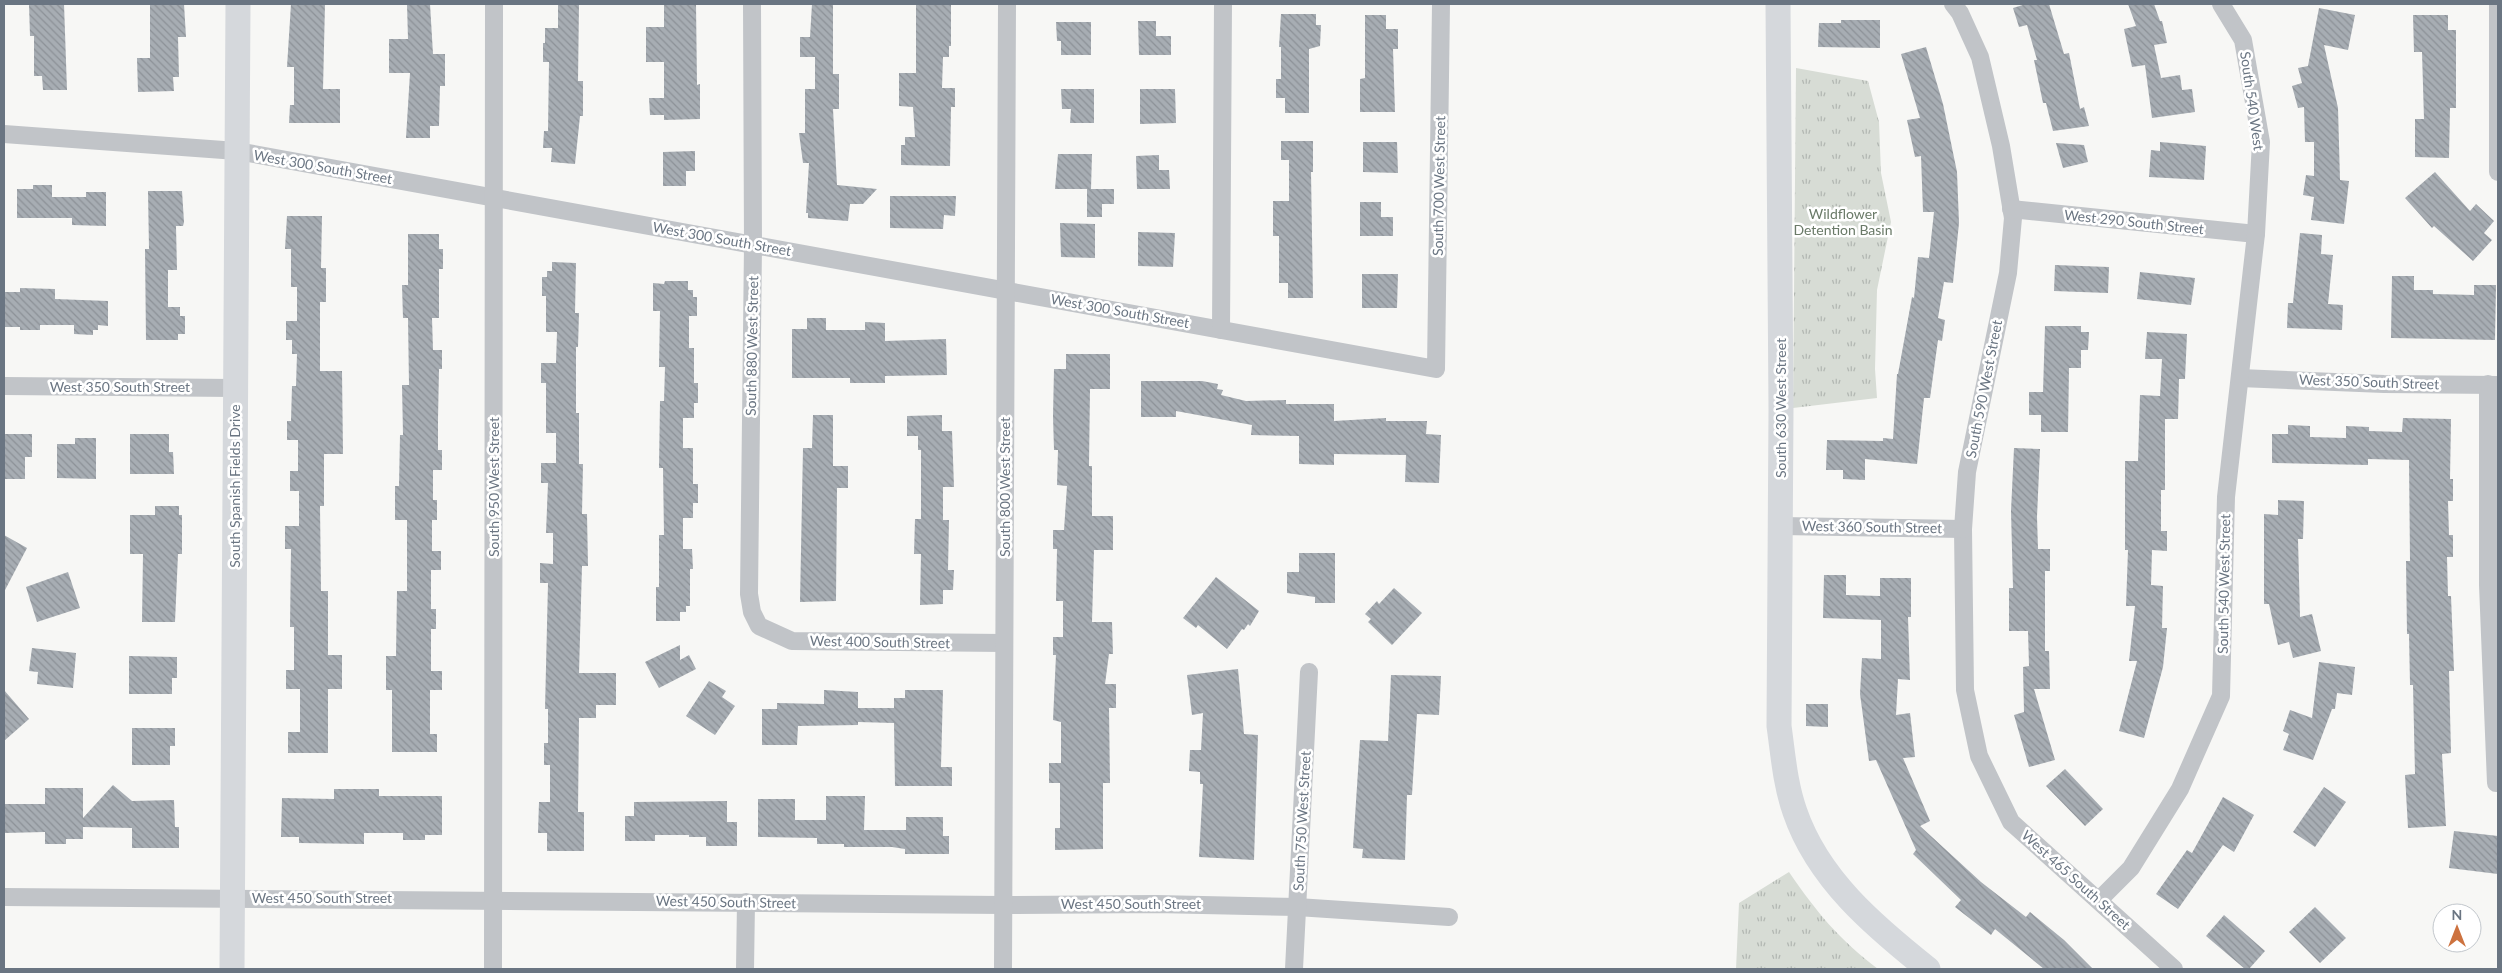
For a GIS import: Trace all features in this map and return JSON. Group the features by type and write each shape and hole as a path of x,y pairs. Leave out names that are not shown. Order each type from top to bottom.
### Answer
{"street":[{"name":"South Spanish Fields Drive","path":"232,969 238,4"},
{"name":"South 950 West Street","path":"493,969 494,4"},
{"name":"South 880 West Street","path":"752,4 753,245 749,594 752,612 759,626"},
{"name":"South 800 West Street","path":"1003,969 1007,4"},
{"path":"1221,330 1223,4"},
{"name":"South 700 West Street","path":"1436,369 1441,4"},
{"name":"South 630 West Street","path":"1778,4 1779,726 1786,773 1794,811 1810,845 1834,882 1865,916 1928,969"},
{"name":"South 590 West Street","path":"1953,4 1960,13 1980,57 2001,146 2013,218 2008,273 1967,472 1963,529 1965,690 1978,756 1991,780"},
{"name":"South 540 West","path":"2221,4 2243,40 2261,142 2256,234"},
{"path":"2498,4 2498,172"},
{"name":"West 300 South Street","path":"4,134 237,151 1436,369"},
{"name":"West 290 South Street","path":"2011,209 2256,234"},
{"name":"South 540 West Street","path":"2099,900 2131,868 2180,788 2221,696 2226,496 2256,234"},
{"name":"West 350 South Street","path":"2240,378 2384,384 2493,384"},
{"path":"2493,384 2493,585 2497,783"},
{"name":"West 350 South Street","path":"4,386 236,388"},
{"name":"West 360 South Street","path":"1780,526 1963,529"},
{"name":"West 400 South Street","path":"759,626 792,641 1004,643"},
{"name":"South 750 West Street","path":"1294,969 1309,672"},
{"name":"West 465 South Street","path":"1991,780 2011,822 2174,969"},
{"name":"West 450 South Street","path":"4,897 1156,904 1297,907 1449,917"},
{"path":"746,902 746,969"}],"green space":[{"name":"Wildflower Detention Basin","path":"1796,68 1868,81 1879,122 1881,173 1891,222 1877,290 1875,369 1877,398 1793,408"},
{"path":"1789,872 1829,925 1851,947 1878,969 1736,969 1739,903"}],"building":[{"path":"29,4 64,4 67,90 43,90 42,76 34,76 34,36 30,36"},
{"path":"150,4 184,4 186,37 178,37 179,77 173,77 174,91 138,92 137,58 150,58"},
{"path":"291,4 325,4 323,89 340,89 340,123 289,123 290,105 294,105 294,67 287,67"},
{"path":"407,4 430,4 433,54 445,54 445,86 440,86 439,126 430,126 430,138 406,138 410,73 389,73 389,39 408,39"},
{"path":"558,4 579,4 578,81 583,81 583,116 580,116 575,164 551,162 552,148 543,148 544,131 548,131 549,62 543,62 543,43 545,43 545,28 558,28"},
{"path":"664,4 696,4 697,85 700,84 700,119 664,120 664,115 650,115 649,98 664,98 664,62 646,62 646,27 664,27"},
{"path":"812,4 833,4 833,74 839,74 839,109 833,109 837,185 877,189 863,204 850,204 848,221 808,218 808,213 806,213 809,163 803,163 799,133 805,133 805,89 815,89 815,57 800,57 800,37 810,37"},
{"path":"916,4 951,4 951,46 949,46 949,57 943,57 942,88 955,88 955,107 951,107 950,166 901,165 901,145 905,145 905,137 915,137 913,107 899,106 899,73 916,73"},
{"path":"2026,4 2049,4 2064,54 2069,53 2080,109 2084,107 2089,126 2053,131 2046,103 2043,103 2034,60 2037,60 2027,25 2019,27 2013,8"},
{"path":"2128,4 2154,4 2160,21 2162,21 2167,43 2154,45 2161,78 2180,75 2182,90 2192,89 2195,112 2152,118 2145,65 2132,67 2124,29 2136,26"},
{"path":"2319,8 2355,15 2348,50 2324,45 2338,108 2340,180 2349,181 2344,224 2311,220 2314,197 2303,195 2306,175 2314,176 2314,142 2305,142 2304,107 2298,108 2292,86 2302,83 2298,68 2308,66"},
{"path":"1281,14 1316,14 1316,25 1321,25 1320,46 1309,49 1309,113 1285,113 1285,98 1276,98 1276,79 1281,79 1281,47 1279,47"},
{"path":"1365,15 1386,15 1386,29 1398,29 1398,49 1393,49 1395,112 1360,112 1360,79 1365,78"},
{"path":"2413,15 2448,15 2448,30 2456,30 2456,108 2450,108 2449,158 2415,157 2415,119 2424,119 2422,52 2414,52"},
{"path":"1841,20 1880,20 1880,48 1818,47 1819,23 1841,23"},
{"path":"1138,21 1156,21 1156,36 1171,36 1171,55 1139,55"},
{"path":"1056,22 1091,22 1091,55 1061,55 1061,41 1057,41"},
{"path":"1926,47 1943,104 1957,172 1959,223 1953,283 1944,282 1938,318 1945,320 1942,341 1938,340 1930,398 1924,398 1917,464 1865,459 1865,480 1843,479 1843,470 1826,470 1827,440 1883,441 1883,438 1893,439 1897,374 1912,297 1914,298 1918,257 1929,258 1934,212 1923,212 1921,156 1915,157 1907,120 1920,118 1901,54"},
{"path":"1061,89 1094,89 1094,123 1070,123 1071,109 1062,109"},
{"path":"1140,89 1175,89 1176,123 1140,124"},
{"path":"1281,141 1313,141 1313,172 1311,172 1313,298 1288,298 1288,283 1279,283 1279,236 1273,236 1273,201 1289,201 1289,160 1281,160"},
{"path":"1363,142 1397,142 1398,173 1363,172"},
{"path":"2160,142 2206,146 2204,180 2149,177 2151,150 2160,151"},
{"path":"2056,143 2084,145 2088,162 2063,168"},
{"path":"695,151 695,171 686,171 686,186 663,186 663,152"},
{"path":"1058,154 1092,154 1091,189 1114,189 1114,204 1102,204 1102,217 1087,217 1087,189 1055,189"},
{"path":"1159,155 1159,170 1169,170 1170,189 1137,189 1136,156"},
{"path":"2435,172 2470,211 2476,204 2494,221 2484,233 2492,240 2473,261 2434,226 2432,228 2405,198"},
{"path":"33,185 52,185 52,197 86,197 86,192 106,192 106,226 72,225 72,218 17,218 17,189 33,189"},
{"path":"148,191 182,191 184,222 183,226 176,226 177,270 168,270 168,307 180,307 180,316 185,316 185,334 178,334 178,340 146,340 145,249 149,249"},
{"path":"890,196 956,196 955,216 944,215 943,229 890,228"},
{"path":"1360,202 1381,202 1381,217 1393,217 1393,236 1360,236"},
{"path":"287,216 322,216 321,268 326,268 326,302 320,302 320,371 342,371 343,454 324,454 324,506 320,506 321,591 328,591 328,655 342,655 342,689 328,689 328,753 288,753 288,732 300,732 300,689 286,689 286,670 294,670 294,627 290,627 291,549 285,549 285,526 299,526 299,491 290,491 290,471 298,471 298,440 287,440 287,421 291,421 292,386 296,386 297,354 292,354 292,340 286,340 286,321 297,321 297,287 291,287 291,249 285,249"},
{"path":"1060,223 1095,224 1095,258 1061,257"},
{"path":"1138,232 1175,233 1173,267 1138,266"},
{"path":"2300,233 2322,235 2321,254 2333,255 2328,304 2343,305 2342,330 2287,328 2288,303 2293,303"},
{"path":"408,234 439,234 439,249 443,249 443,269 439,269 439,318 432,318 433,350 442,350 442,369 439,369 438,450 442,450 442,470 433,470 433,500 437,500 437,520 432,520 432,551 441,551 441,570 431,570 431,609 436,609 436,629 431,629 431,671 442,671 442,690 430,690 430,734 437,734 437,752 392,752 392,690 386,690 386,656 396,656 397,591 407,591 407,520 395,520 395,486 399,486 400,435 403,435 402,385 409,385 408,318 403,318 402,285 408,285"},
{"path":"552,262 576,263 575,313 579,313 578,347 576,347 576,413 579,413 579,464 583,464 582,514 587,514 588,566 582,566 579,673 616,673 616,705 596,705 596,718 579,718 578,812 584,812 584,851 547,851 547,833 538,833 539,802 550,802 550,765 544,765 544,743 548,743 548,709 545,709 548,583 540,583 540,563 553,564 553,533 546,533 548,483 541,483 541,463 556,463 556,433 546,433 546,383 541,383 541,363 556,363 557,332 546,332 546,296 542,296 542,277 547,277 547,271 552,271"},
{"path":"2055,265 2109,267 2108,293 2054,291"},
{"path":"2140,272 2195,278 2191,305 2137,299"},
{"path":"1362,274 1398,274 1397,308 1362,308"},
{"path":"2392,276 2414,276 2414,290 2433,290 2433,294 2474,295 2474,285 2496,285 2495,340 2391,338"},
{"path":"665,281 688,281 688,290 693,290 693,297 697,297 697,316 689,316 689,348 694,348 694,383 698,383 698,403 694,403 694,418 683,418 683,448 693,448 693,484 698,484 698,503 693,503 693,518 683,518 683,549 692,549 693,569 690,569 690,606 686,606 686,612 680,612 680,621 656,621 656,587 659,587 659,535 664,535 663,468 659,468 660,401 664,401 665,367 659,367 660,311 653,311 653,283 664,284"},
{"path":"20,288 55,289 55,299 108,301 108,326 98,325 98,330 93,330 93,335 74,334 74,325 40,325 40,330 20,330 20,327 4,327 4,292 20,292"},
{"path":"807,318 826,318 826,330 865,330 865,322 885,323 885,341 946,339 947,375 885,376 885,383 850,383 850,378 792,378 792,329 807,329"},
{"path":"2045,326 2081,326 2081,332 2089,332 2088,350 2081,350 2081,368 2069,368 2068,432 2041,432 2041,415 2029,415 2029,392 2043,392"},
{"path":"2147,332 2187,334 2185,379 2179,379 2178,419 2165,419 2165,490 2161,490 2161,531 2167,531 2167,551 2152,550 2151,585 2163,586 2162,628 2167,628 2163,667 2144,738 2119,731 2137,661 2129,661 2135,606 2126,606 2128,550 2125,550 2125,461 2138,461 2140,395 2160,396 2162,359 2145,359"},
{"path":"1066,354 1110,354 1110,389 1090,389 1089,466 1092,466 1092,516 1113,516 1113,550 1094,550 1092,622 1112,622 1113,654 1109,654 1105,684 1116,684 1116,708 1109,708 1110,783 1103,783 1103,849 1055,850 1055,828 1060,828 1060,783 1049,783 1049,763 1061,763 1061,722 1053,720 1056,655 1053,655 1053,637 1063,637 1063,601 1056,601 1057,549 1053,549 1053,530 1064,530 1067,486 1057,485 1058,450 1054,450 1053,416 1054,369 1066,369"},
{"path":"1141,381 1202,381 1218,384 1217,389 1223,390 1221,395 1246,401 1286,400 1286,404 1334,404 1334,421 1386,418 1386,421 1427,421 1426,434 1441,435 1439,483 1405,482 1406,455 1334,454 1334,465 1299,464 1299,436 1251,435 1252,425 1176,411 1176,417 1141,417"},
{"path":"813,415 833,415 833,466 848,466 848,488 837,488 836,601 800,602 803,448 812,448"},
{"path":"942,415 942,431 952,431 954,487 943,487 943,520 949,520 948,570 954,570 953,590 943,590 943,604 920,605 921,554 914,554 915,519 921,519 921,450 918,450 918,436 907,436 907,416"},
{"path":"2403,418 2451,419 2450,479 2453,479 2453,501 2448,501 2449,535 2453,535 2453,557 2447,557 2448,596 2451,596 2454,671 2449,671 2451,753 2442,754 2446,826 2408,828 2405,775 2415,774 2413,685 2410,685 2409,634 2407,634 2406,561 2410,561 2409,460 2368,459 2368,465 2272,463 2272,434 2288,434 2288,425 2310,426 2310,437 2346,438 2346,426 2369,427 2369,431 2402,432"},
{"path":"4,434 32,434 32,457 25,457 25,479 4,479"},
{"path":"130,434 169,434 169,452 173,452 174,474 130,474"},
{"path":"75,438 96,438 96,479 57,478 57,444 75,444"},
{"path":"2014,448 2040,449 2037,517 2038,549 2050,549 2050,571 2045,571 2045,651 2049,651 2050,689 2034,689 2055,760 2029,767 2014,715 2024,712 2023,667 2029,666 2028,631 2009,631 2009,588 2013,588 2011,511"},
{"path":"2278,500 2304,501 2303,539 2298,539 2300,617 2312,614 2321,651 2293,658 2289,642 2278,645 2269,604 2264,604 2264,514 2278,515"},
{"path":"155,506 179,506 179,515 182,515 182,554 178,554 175,622 142,622 143,554 130,554 130,515 155,515"},
{"path":"4,535 27,548 4,592"},
{"path":"1299,553 1335,553 1335,603 1315,603 1315,597 1287,593 1287,572 1299,572"},
{"path":"68,572 80,608 37,622 26,587"},
{"path":"1824,575 1846,575 1846,595 1880,596 1880,578 1911,578 1911,617 1908,617 1910,680 1898,679 1896,715 1910,713 1915,757 1903,758 1930,821 1920,826 1981,882 2026,917 2030,912 2064,940 2093,969 2044,969 1995,929 1991,935 1955,907 1961,900 1913,854 1916,850 1876,760 1869,761 1860,694 1862,658 1881,659 1881,620 1823,618"},
{"path":"1216,577 1259,611 1250,626 1248,624 1244,630 1242,629 1227,649 1198,625 1196,628 1183,618"},
{"path":"1394,588 1422,613 1392,645 1368,622 1371,619 1365,614 1377,601 1379,604"},
{"path":"680,645 680,660 689,655 696,669 659,688 645,662"},
{"path":"32,648 76,653 73,688 37,684 38,672 29,671"},
{"path":"129,656 177,657 177,678 172,678 172,694 129,694"},
{"path":"2319,662 2355,667 2352,695 2337,693 2335,709 2332,709 2313,760 2283,750 2289,734 2283,731 2290,710 2312,718"},
{"path":"1238,669 1244,734 1258,735 1254,860 1199,857 1203,784 1200,784 1200,772 1189,771 1190,750 1201,750 1203,713 1192,715 1187,675"},
{"path":"1391,675 1441,676 1439,715 1417,714 1412,795 1407,795 1405,860 1362,858 1363,849 1353,848 1360,740 1388,741"},
{"path":"709,681 726,691 722,697 735,706 715,735 686,716"},
{"path":"4,690 29,719 4,741"},
{"path":"824,690 858,692 858,708 894,708 894,698 905,698 905,690 943,690 941,767 952,767 952,786 895,786 894,723 858,722 858,725 798,726 797,745 762,745 762,709 777,709 777,703 824,704"},
{"path":"1806,704 1828,704 1828,727 1806,726"},
{"path":"132,728 175,728 175,746 170,746 170,765 132,765"},
{"path":"2065,769 2103,809 2085,826 2046,786"},
{"path":"113,785 132,801 174,800 175,827 179,827 179,848 132,848 132,828 83,827 83,839 66,839 66,844 45,844 45,832 4,833 4,804 45,804 45,788 83,788 83,818"},
{"path":"2324,787 2346,802 2315,847 2293,832"},
{"path":"334,789 379,789 379,796 442,796 442,835 425,835 425,840 403,840 403,833 364,833 364,844 299,843 299,837 281,837 282,798 334,799"},
{"path":"826,796 865,796 864,830 906,830 906,817 943,817 943,836 949,836 949,854 905,854 905,849 892,847 844,847 844,844 817,844 817,838 758,837 758,799 795,799 795,820 826,820"},
{"path":"2223,797 2254,815 2234,852 2223,845 2178,909 2156,894 2187,850 2192,853"},
{"path":"727,801 727,822 737,822 737,846 706,846 706,837 689,837 689,835 655,835 655,841 625,841 625,816 634,816 634,802"},
{"path":"2454,831 2498,836 2498,874 2449,868"},
{"path":"2315,907 2346,938 2320,963 2289,932"},
{"path":"2224,915 2265,951 2249,969 2245,969 2206,936"}]}
